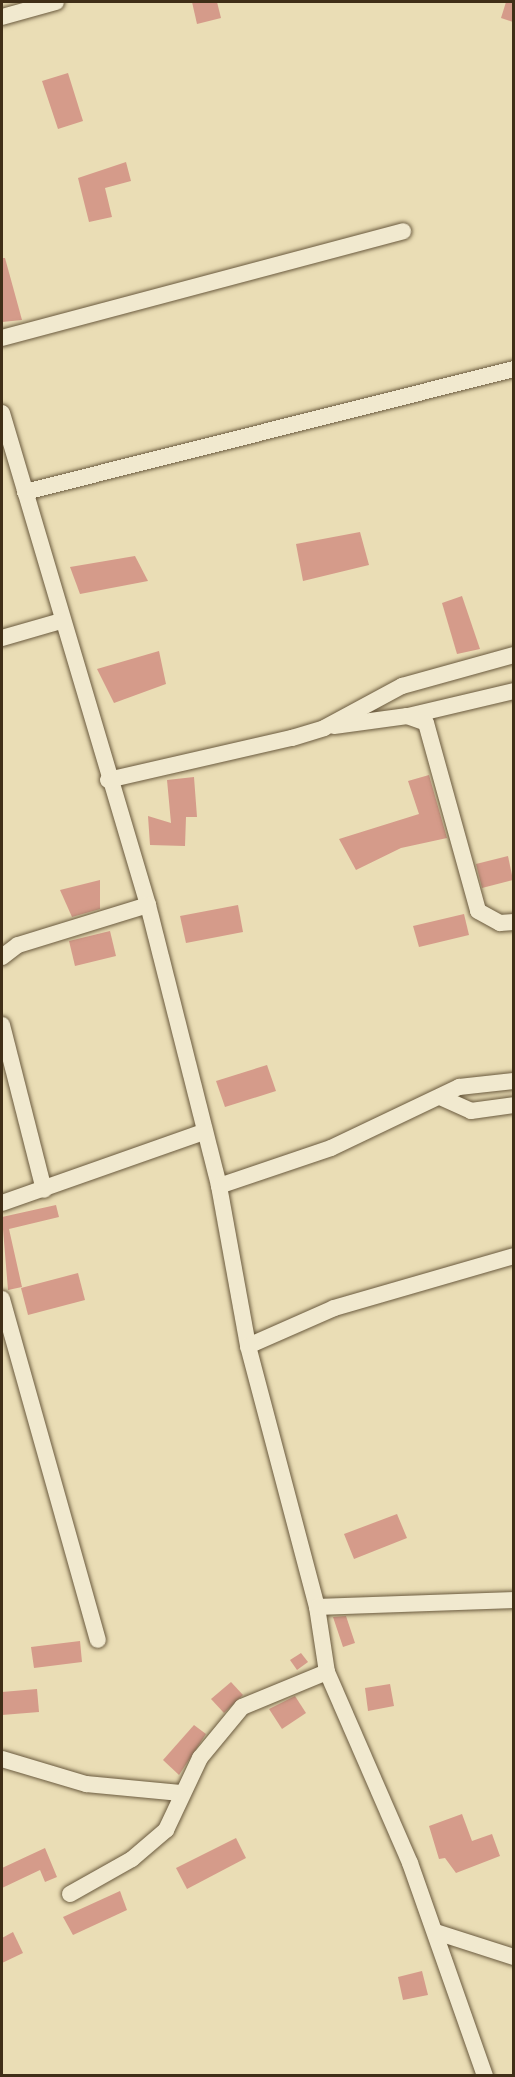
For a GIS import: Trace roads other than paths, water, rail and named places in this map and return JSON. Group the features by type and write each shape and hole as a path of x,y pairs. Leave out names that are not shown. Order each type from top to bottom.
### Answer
{"street":[{"path":"2,17 56,2"},
{"path":"2,338 403,231"},
{"path":"25,492 513,369"},
{"path":"2,413 9,467 25,492 108,780 148,905 219,1186 248,1346 317,1607 327,1672 436,1932 485,2076"},
{"path":"2,638 61,621"},
{"path":"324,728 402,686 513,655"},
{"path":"108,780 324,728 407,716 513,691"},
{"path":"407,716 426,723 433,742 478,911 500,923 513,922"},
{"path":"2,957 18,945 148,905"},
{"path":"2,1025 44,1190"},
{"path":"219,1186 331,1148 473,1083 513,1081"},
{"path":"440,1097 471,1111 513,1105"},
{"path":"2,1203 204,1132"},
{"path":"248,1346 334,1308 513,1256"},
{"path":"2,1299 98,1640"},
{"path":"317,1607 513,1599"},
{"path":"70,1894 132,1859 166,1830 181,1793 200,1758 242,1707 327,1672"},
{"path":"2,1759 86,1784 181,1793"},
{"path":"436,1932 513,1957"}]}
